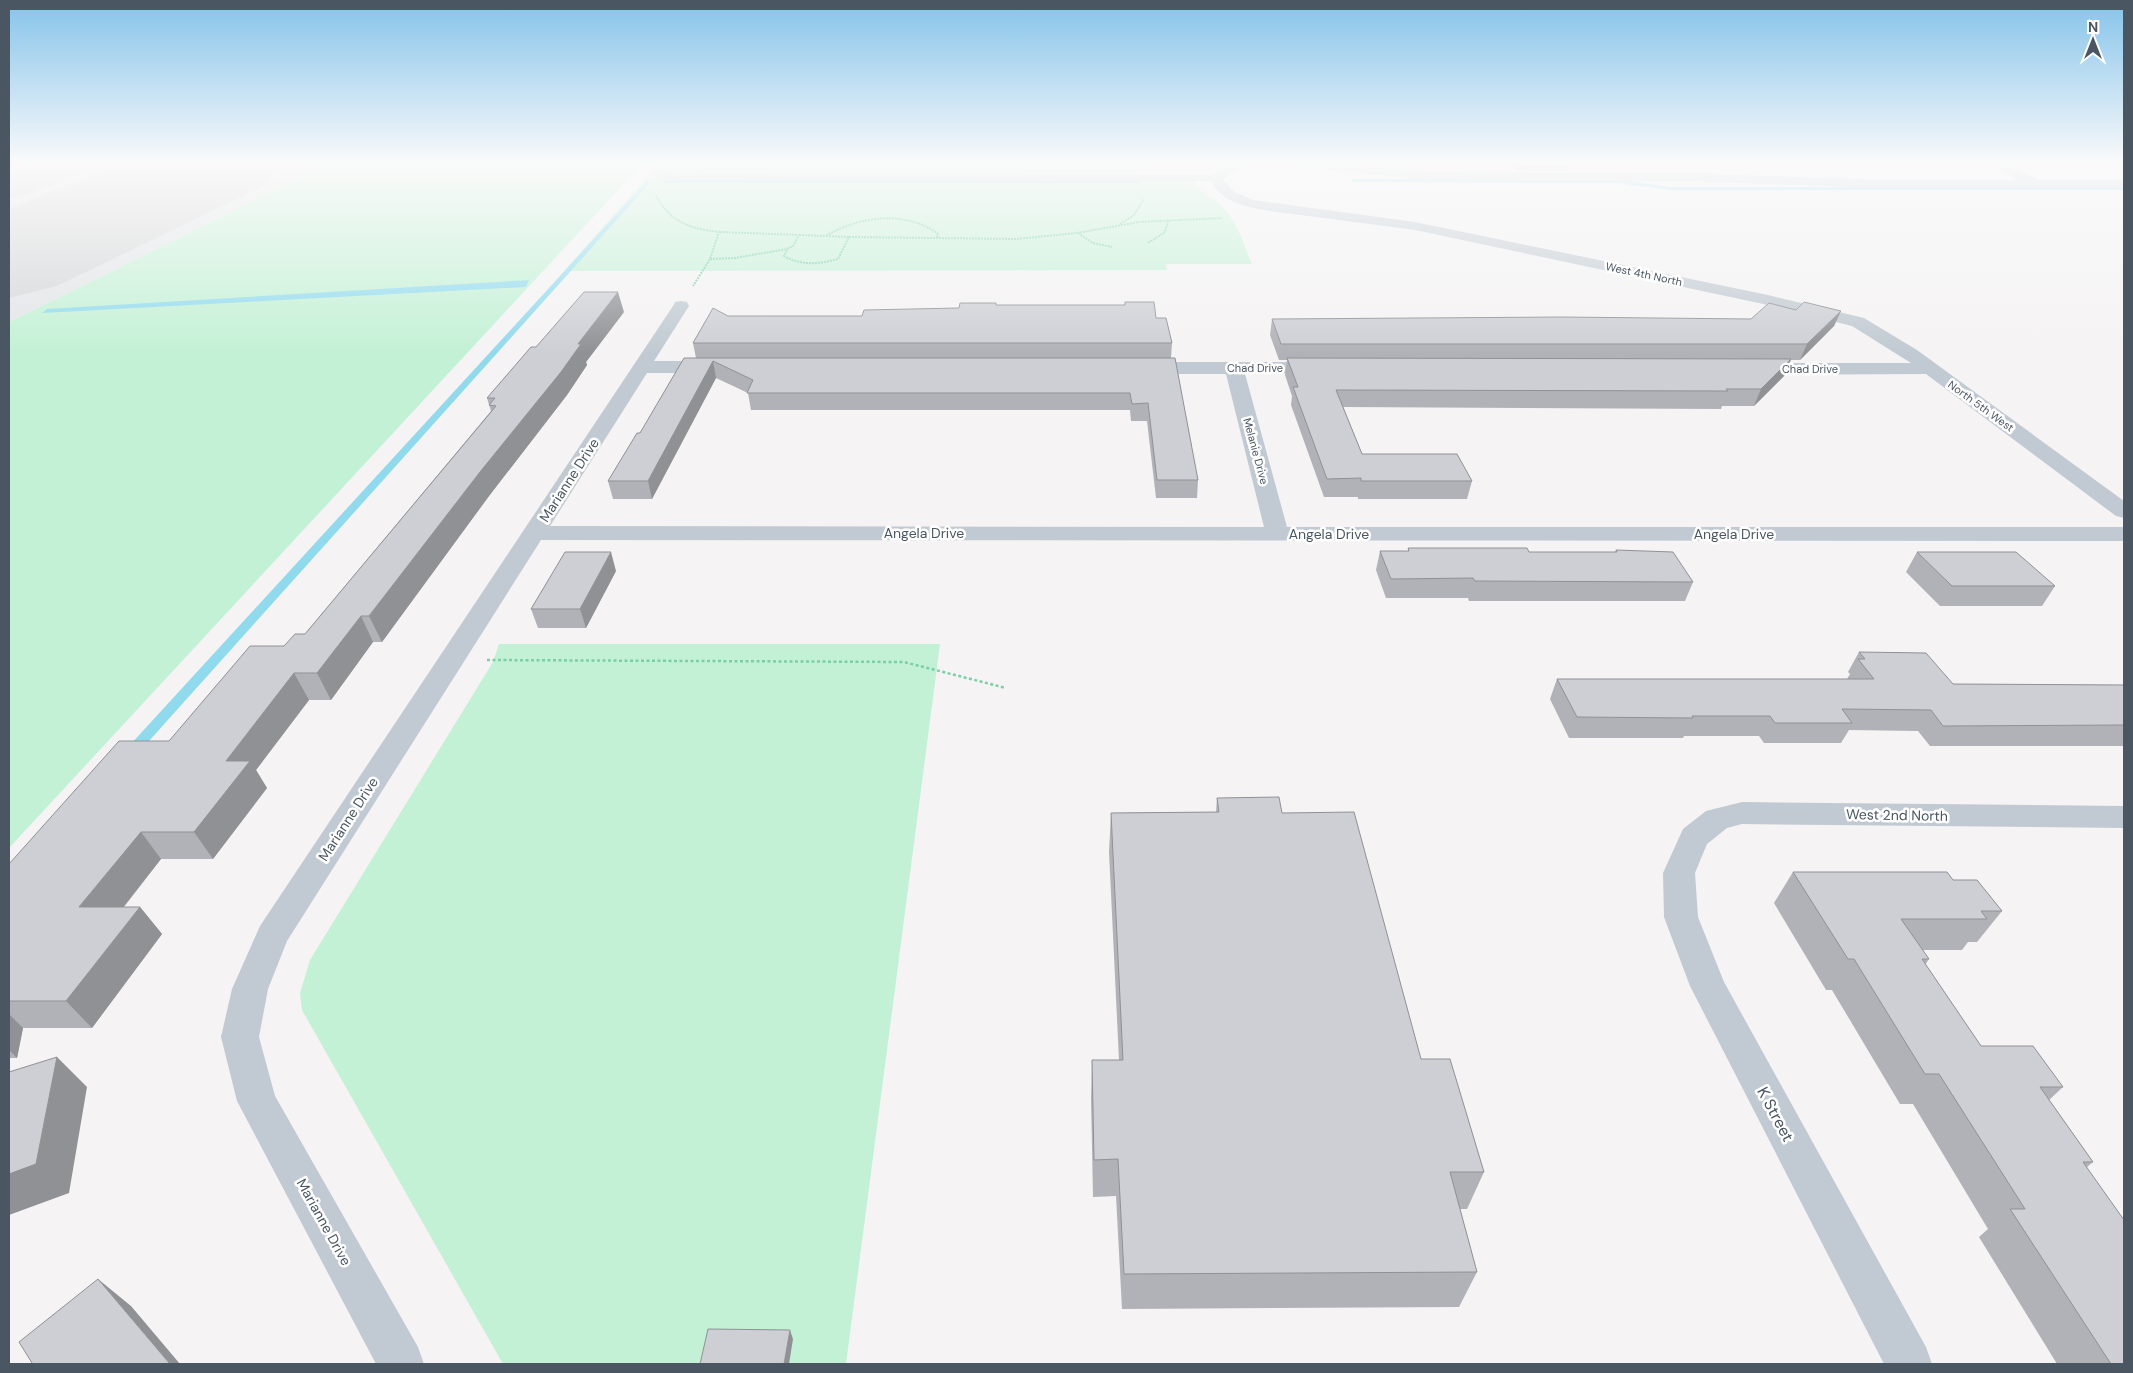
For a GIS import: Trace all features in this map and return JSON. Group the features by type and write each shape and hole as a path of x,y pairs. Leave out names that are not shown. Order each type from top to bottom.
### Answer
{"street":[{"name":"West 4th North","path":"1415,226 1829,314"},
{"name":"Marianne Drive","path":"401,1364 257,1101 240,1037 250,989 272,936 681,306"},
{"name":"North 5th West","path":"1829,314 1872,328 1930,368 2124,512"},
{"path":"640,367 740,367"},
{"name":"Chad Drive","path":"1125,368 1343,368"},
{"name":"Melanie Drive","path":"1234,368 1277,534"},
{"name":"Chad Drive","path":"1730,369 1930,368"},
{"name":"Angela Drive","path":"534,533 2124,534"},
{"name":"West 2nd North","path":"1687,854 1694,837 1717,819 1742,813 2124,817"},
{"name":"K Street","path":"1687,854 1679,873 1681,917 1708,986 1909,1364"}],"path":[{"path":"688,226 693,229 720,232 937,239 1016,239 1077,233 1117,226"},
{"path":"826,236 844,226"},
{"path":"930,226 938,234 937,239"},
{"path":"1148,243 1164,232 1166,226"},
{"path":"681,306 710,259 720,232"},
{"path":"1077,233 1093,243 1112,247"},
{"path":"710,259 735,258 787,249 793,246 799,235"},
{"path":"787,249 784,256 791,262 827,262 838,259 849,237"},
{"path":"485,660 904,662 1006,688"}],"shaded area":[{"path":"9,226 203,226 9,322"}],"green space":[{"path":"203,226 585,226 9,848 9,322"},
{"path":"604,226 1236,226 1252,264 1166,264 1167,270 564,271"},
{"path":"499,644 940,644 846,1364 503,1364 302,1010 300,993 310,960 493,662"}],"water":[{"path":"606,226 611,226 9,897 9,877"},
{"path":"529,280 526,287 42,313 47,309"}],"building":[{"path":"584,292 618,292 578,344 581,344 561,372 480,472 369,616 361,616 317,673 294,673 226,761 250,761 194,832 141,832 79,907 140,907 66,1001 9,1001 9,864 119,741 169,741 250,646 284,646 295,634 305,634 496,406 489,405 495,398 487,398 531,347 536,347"},
{"path":"1125,302 1154,302 1156,318 1166,318 1172,343 693,343 713,308 728,316 862,316 864,310 959,308 960,303 996,303 996,305 1125,305"},
{"path":"1804,302 1841,311 1807,344 1281,344 1272,319 1562,317 1751,319 1769,303 1796,310"},
{"path":"684,358 1175,358 1198,480 1157,480 1148,403 1132,404 1130,393 747,393 753,380 713,361 648,481 608,481 637,433 640,433"},
{"path":"1287,358 1791,359 1761,389 1726,389 1728,391 1336,390 1362,454 1457,454 1472,481 1361,481 1361,478 1327,479 1293,387 1298,387"},
{"path":"1408,548 1527,548 1529,552 1617,552 1616,550 1673,552 1693,582 1475,581 1473,578 1391,579 1380,551 1409,551"},
{"path":"565,552 611,552 580,609 531,609"},
{"path":"1917,552 2016,552 2055,586 1952,586"},
{"path":"1859,652 1926,653 1953,684 2124,685 2124,725 1943,726 1931,710 1842,709 1852,723 1775,723 1770,716 1692,716 1693,718 1577,717 1557,679 1874,679 1858,659 1865,659"},
{"path":"1279,797 1282,813 1354,812 1421,1059 1450,1059 1484,1172 1450,1172 1477,1272 1124,1274 1118,1159 1094,1160 1092,1060 1123,1060 1111,813 1219,812 1217,798"},
{"path":"1793,872 1947,872 1953,880 1977,880 2002,911 1981,911 1987,919 1901,919 1929,959 1922,959 1981,1046 2033,1046 2063,1087 2040,1087 2093,1162 2083,1162 2124,1220 2124,1364 2111,1364 2010,1209 2025,1209 1939,1074 1925,1074 1854,959 1848,959"},
{"path":"57,1057 36,1164 9,1174 9,1072"},
{"path":"98,1279 170,1364 31,1364 19,1342"},
{"path":"708,1329 790,1330 784,1364 700,1364"}],"runway":[{"path":"9,257 79,226"}]}
